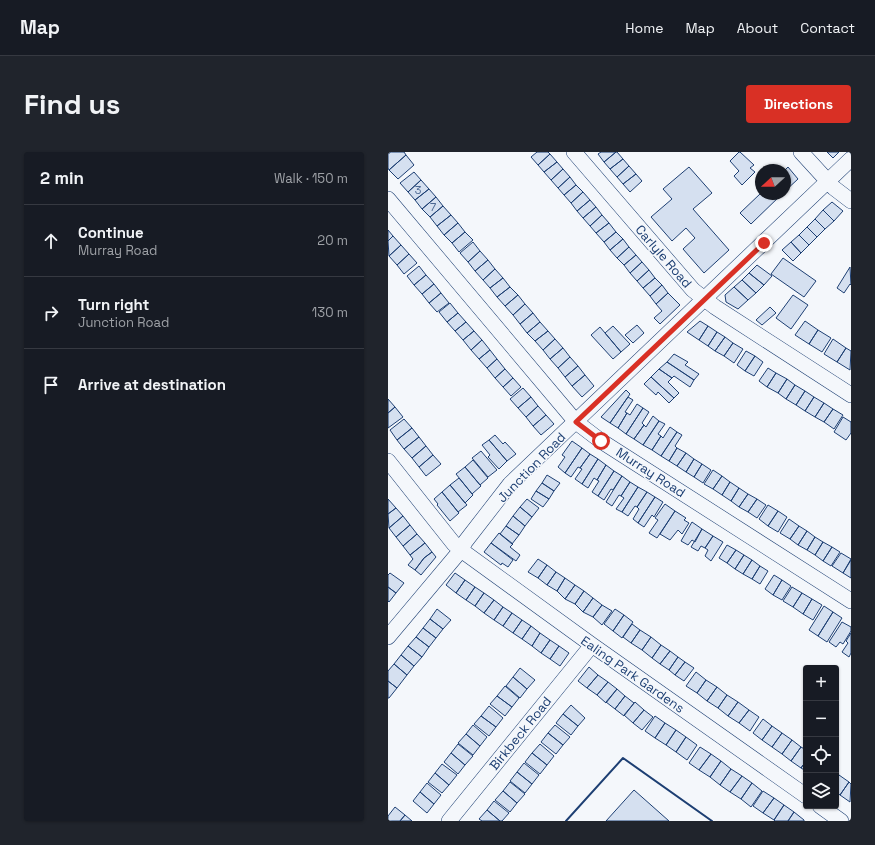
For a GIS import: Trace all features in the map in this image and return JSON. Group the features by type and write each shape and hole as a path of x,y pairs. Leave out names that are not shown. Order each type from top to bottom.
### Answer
{"street":[{"name":"Carlyle Road","path":"574,152 693,290 704,300 851,394"},
{"path":"801,152 834,188 851,201"},
{"name":"Junction Road","path":"388,637 461,550 465,542 510,484 851,159"},
{"name":"Murray Road","path":"388,199 576,422 601,441 851,601"},
{"name":"Ealing Park Gardens","path":"388,461 454,544 461,550 592,645 803,794"},
{"name":"Birkbeck Road","path":"449,821 592,645"},
{"path":"824,809 841,821"}],"building":[{"path":"391,152 404,152 406,155 389,170 388,154"},
{"path":"537,152 548,152 550,154 538,165 531,157"},
{"path":"601,152 616,152 604,162 598,154"},
{"path":"616,152 623,159 610,169 604,162"},
{"path":"740,152 754,165 750,168 755,172 742,185 734,176 739,171 730,161"},
{"path":"827,152 839,152 833,158"},
{"path":"550,154 557,162 544,172 538,165"},
{"path":"406,155 414,165 398,179 389,170"},
{"path":"623,159 629,166 617,177 610,169"},
{"path":"557,162 563,169 551,180 544,172"},
{"path":"629,166 636,174 623,184 617,177"},
{"path":"689,167 712,193 693,209 729,250 704,273 683,249 695,238 686,228 672,241 651,217 672,199 663,189"},
{"path":"563,169 570,177 558,188 551,180"},
{"path":"791,171 798,179 791,185"},
{"path":"414,172 421,180 408,192 400,183"},
{"path":"636,174 642,181 630,192 623,184"},
{"path":"570,177 576,185 564,195 558,188"},
{"path":"421,180 429,189 415,200 408,192"},
{"path":"576,185 583,192 571,203 564,195"},
{"path":"429,189 436,197 422,209 415,200"},
{"path":"583,192 590,200 577,211 571,203"},
{"path":"436,197 443,206 430,217 422,209"},
{"path":"755,199 755,200 776,200 751,224 740,213"},
{"path":"590,200 596,207 583,218 577,211"},
{"path":"832,202 843,211 834,221 823,210"},
{"path":"443,206 451,215 437,226 430,217"},
{"path":"596,207 602,215 590,226 583,218"},
{"path":"823,210 834,221 825,229 815,219"},
{"path":"451,215 458,223 444,235 437,226"},
{"path":"602,215 609,223 596,233 590,226"},
{"path":"815,219 825,229 817,237 807,227"},
{"path":"458,223 465,232 452,243 444,235"},
{"path":"609,223 616,232 604,242 596,233"},
{"path":"807,227 817,237 809,245 799,235"},
{"path":"388,230 393,236 388,241"},
{"path":"465,232 473,240 459,252 452,243"},
{"path":"616,232 623,239 610,250 604,242"},
{"path":"799,235 809,245 801,253 791,242"},
{"path":"393,236 401,245 389,256 388,241"},
{"path":"623,239 629,247 617,258 610,250"},
{"path":"473,242 480,251 468,262 460,253"},
{"path":"791,242 801,253 793,261 782,250"},
{"path":"401,245 409,254 397,265 389,256"},
{"path":"629,247 636,255 624,265 617,258"},
{"path":"480,251 488,260 475,271 468,262"},
{"path":"409,254 417,263 404,274 397,265"},
{"path":"636,255 642,262 630,273 624,265"},
{"path":"783,258 816,281 804,297 771,274"},
{"path":"488,260 495,269 483,280 475,271"},
{"path":"642,262 649,270 637,281 630,273"},
{"path":"757,265 772,276 764,285 749,273"},
{"path":"419,266 426,275 414,285 407,276"},
{"path":"850,267 851,285 850,284 844,293 837,288"},
{"path":"495,269 503,278 490,288 483,280"},
{"path":"649,270 655,278 643,288 637,281"},
{"path":"749,273 764,285 756,293 742,280"},
{"path":"426,275 434,284 422,294 414,285"},
{"path":"503,278 510,287 497,297 490,288"},
{"path":"655,278 662,285 650,296 643,288"},
{"path":"742,280 756,293 748,300 734,287"},
{"path":"434,284 441,293 429,303 422,294"},
{"path":"662,285 668,293 656,304 650,296"},
{"path":"510,287 518,295 505,306 497,297"},
{"path":"734,287 748,300 738,309 726,302 725,295"},
{"path":"441,293 449,303 437,312 429,303"},
{"path":"668,293 680,305 660,324 654,318 662,311 656,304"},
{"path":"518,295 525,304 513,315 505,306"},
{"path":"793,295 808,305 791,329 776,318"},
{"path":"450,303 458,313 447,322 439,312"},
{"path":"525,304 533,313 520,324 513,315"},
{"path":"770,307 776,313 762,325 756,320"},
{"path":"458,313 466,322 455,331 447,322"},
{"path":"533,313 540,322 527,333 520,324"},
{"path":"700,321 708,326 699,340 687,332"},
{"path":"805,321 818,330 809,344 795,335"},
{"path":"466,322 474,331 463,340 455,331"},
{"path":"540,322 548,331 535,341 527,333"},
{"path":"637,325 644,333 633,343 625,335"},
{"path":"613,326 630,344 621,352 605,333"},
{"path":"708,326 717,332 708,346 699,340"},
{"path":"600,327 621,352 613,359 591,335"},
{"path":"818,330 831,338 822,352 809,344"},
{"path":"474,331 482,340 471,350 463,340"},
{"path":"548,331 555,339 543,350 535,341"},
{"path":"717,332 725,337 715,351 708,346"},
{"path":"725,337 733,343 724,356 715,351"},
{"path":"555,339 563,348 550,359 543,350"},
{"path":"833,339 846,348 837,362 824,354"},
{"path":"482,340 490,350 479,359 471,350"},
{"path":"733,343 743,349 734,363 724,356"},
{"path":"563,348 570,357 558,368 550,359"},
{"path":"846,348 851,351 850,370 837,362"},
{"path":"490,350 497,359 487,368 479,359"},
{"path":"746,351 755,356 745,371 737,365"},
{"path":"674,354 688,362 685,365 699,374 694,380 667,362"},
{"path":"755,356 763,362 754,376 745,371"},
{"path":"570,357 578,366 565,377 558,368"},
{"path":"497,359 505,369 495,378 487,368"},
{"path":"667,362 694,380 690,387 674,376 672,378 659,369"},
{"path":"578,366 585,375 572,386 565,377"},
{"path":"768,368 776,373 767,387 759,381"},
{"path":"505,369 513,378 503,387 495,378"},
{"path":"659,369 672,378 668,382 679,393 674,398 651,377"},
{"path":"776,373 787,379 778,393 767,387"},
{"path":"585,375 594,386 582,397 572,386"},
{"path":"651,377 674,398 669,403 658,392 656,395 644,384"},
{"path":"513,378 521,387 511,396 503,387"},
{"path":"787,379 795,385 786,399 778,393"},
{"path":"795,385 805,391 796,405 786,399"},
{"path":"523,388 531,397 518,408 510,399"},
{"path":"626,390 630,394 610,423 601,417"},
{"path":"805,391 814,397 805,411 796,405"},
{"path":"531,397 538,406 526,417 518,408"},
{"path":"628,397 633,400 625,412 627,413 618,428 610,423"},
{"path":"814,397 824,403 815,417 805,411"},
{"path":"388,399 395,407 388,413"},
{"path":"824,403 833,409 824,422 815,417"},
{"path":"637,404 643,408 626,434 618,428 627,413 630,415"},
{"path":"538,406 546,415 533,426 526,417"},
{"path":"395,407 403,417 388,428 388,413"},
{"path":"643,408 649,412 642,423 644,425 634,439 626,434"},
{"path":"833,409 843,415 834,429 824,422"},
{"path":"546,415 554,424 541,435 533,426"},
{"path":"653,416 659,421 643,445 634,439 644,425 646,427"},
{"path":"843,417 851,422 851,433 846,440 834,432"},
{"path":"404,419 412,428 397,440 390,430"},
{"path":"659,421 665,424 658,434 661,436 652,450 643,445"},
{"path":"670,427 677,432 661,456 652,450 661,436 663,438"},
{"path":"412,428 419,437 404,449 397,440"},
{"path":"677,432 682,435 675,446 677,448 669,461 661,456"},
{"path":"495,435 503,444 505,442 516,454 507,461 489,440"},
{"path":"419,437 426,446 412,458 404,449"},
{"path":"489,440 507,461 499,469 488,457 490,455 482,445"},
{"path":"572,441 582,448 565,473 558,467 565,457 562,455"},
{"path":"426,446 433,455 419,467 412,458"},
{"path":"582,448 590,454 580,468 578,467 571,477 565,473"},
{"path":"677,448 686,453 677,466 669,461"},
{"path":"481,451 497,470 488,477 472,458"},
{"path":"686,453 694,459 686,472 677,466"},
{"path":"590,454 598,459 582,484 575,479 582,469 580,468"},
{"path":"433,455 441,464 426,476 419,467"},
{"path":"598,459 606,465 597,480 594,478 588,488 582,484"},
{"path":"694,459 702,464 694,477 686,472"},
{"path":"473,460 488,478 480,485 465,467"},
{"path":"702,464 711,470 703,483 694,477"},
{"path":"606,465 614,471 598,496 592,492"},
{"path":"465,467 481,486 472,494 456,474"},
{"path":"713,470 722,476 713,489 704,484"},
{"path":"614,471 622,476 604,500 598,496"},
{"path":"547,475 560,483 554,491 542,483"},
{"path":"622,476 630,482 612,506 606,502"},
{"path":"722,476 730,482 722,495 713,489"},
{"path":"459,478 473,495 465,503 450,485"},
{"path":"630,482 638,487 622,512 616,509 624,498 621,496"},
{"path":"730,482 739,488 731,501 722,495"},
{"path":"542,483 554,491 549,499 536,491"},
{"path":"450,485 467,505 458,512 442,492"},
{"path":"638,487 647,492 637,507 635,506 628,516 622,512"},
{"path":"739,488 748,494 739,507 731,501"},
{"path":"536,491 549,499 543,507 531,499"},
{"path":"442,492 459,513 450,521 434,499"},
{"path":"647,492 655,497 638,523 633,519 639,509 637,507"},
{"path":"748,494 757,499 748,512 739,507"},
{"path":"655,497 663,502 654,517 652,515 644,527 638,523"},
{"path":"388,499 396,508 388,514"},
{"path":"527,499 539,508 532,517 520,507"},
{"path":"757,499 766,505 757,518 748,512"},
{"path":"665,504 675,511 657,538 649,533 658,520 655,518"},
{"path":"768,505 778,511 768,526 759,519"},
{"path":"520,507 532,517 525,526 513,516"},
{"path":"396,508 403,516 389,528 388,514"},
{"path":"675,511 686,518 684,520 689,523 682,534 678,530 670,540 660,534"},
{"path":"778,511 787,517 778,532 768,526"},
{"path":"403,516 410,525 396,537 389,528"},
{"path":"513,516 525,526 519,535 506,526"},
{"path":"789,519 799,526 790,539 780,533"},
{"path":"692,522 702,529 695,542 692,540 688,545 681,541"},
{"path":"410,525 417,534 403,546 396,537"},
{"path":"506,526 519,535 512,544 500,534"},
{"path":"799,526 807,531 798,545 790,539"},
{"path":"702,529 713,536 705,548 701,546 698,551 691,547"},
{"path":"807,531 815,537 807,550 798,545"},
{"path":"499,533 513,544 510,547 520,555 516,561 491,543"},
{"path":"417,534 425,543 410,555 403,546"},
{"path":"713,536 723,542 711,561 705,556 708,550 705,548"},
{"path":"815,537 823,542 815,555 807,550"},
{"path":"823,542 832,547 823,561 815,555"},
{"path":"425,543 432,552 424,558 415,570 408,565 413,559 410,555"},
{"path":"491,543 513,560 508,567 502,563 501,565 484,552"},
{"path":"727,545 736,550 727,563 719,558"},
{"path":"832,547 840,552 831,566 823,561"},
{"path":"736,550 744,555 735,569 727,563"},
{"path":"432,552 436,557 421,575 415,570 424,558"},
{"path":"841,553 851,559 843,573 832,566"},
{"path":"744,555 752,560 743,574 735,569"},
{"path":"538,559 547,565 538,578 528,572"},
{"path":"752,560 760,566 752,579 743,574"},
{"path":"851,560 851,578 843,573"},
{"path":"547,565 556,572 547,585 538,578"},
{"path":"760,566 768,571 760,584 752,579"},
{"path":"556,572 565,578 557,591 547,585"},
{"path":"390,573 404,583 396,593 388,587 388,575"},
{"path":"455,573 465,580 456,593 446,585"},
{"path":"774,575 782,580 773,595 765,589"},
{"path":"565,578 575,585 565,599 557,591"},
{"path":"465,580 475,587 466,600 456,593"},
{"path":"782,580 791,586 782,600 773,595"},
{"path":"575,585 584,591 575,604 565,599"},
{"path":"388,587 396,593 389,602 388,601"},
{"path":"475,587 484,593 475,606 466,600"},
{"path":"792,587 802,593 793,607 783,601"},
{"path":"584,591 593,598 583,612 575,604"},
{"path":"484,593 494,600 484,613 475,606"},
{"path":"802,593 812,599 803,614 793,607"},
{"path":"593,598 602,605 593,617 583,612"},
{"path":"812,599 822,605 813,620 803,614"},
{"path":"494,600 503,607 494,620 484,613"},
{"path":"602,605 612,611 602,625 593,617"},
{"path":"824,606 833,612 818,636 809,630"},
{"path":"503,607 512,613 503,626 494,620"},
{"path":"437,609 451,620 443,629 430,619"},
{"path":"615,609 624,615 613,631 604,624"},
{"path":"833,612 842,618 827,642 818,636"},
{"path":"512,613 522,620 513,633 503,626"},
{"path":"624,615 633,622 622,638 613,631"},
{"path":"430,619 443,629 436,638 423,628"},
{"path":"522,620 531,626 522,639 513,633"},
{"path":"842,622 851,627 851,631 843,644 840,642 836,647 829,642"},
{"path":"632,624 640,630 631,643 623,637"},
{"path":"531,626 540,633 532,646 522,639"},
{"path":"423,628 436,638 429,647 416,637"},
{"path":"640,630 651,637 642,650 631,643"},
{"path":"540,633 550,640 541,653 532,646"},
{"path":"851,633 851,653 849,657 842,652 848,643 846,641"},
{"path":"416,637 429,647 422,657 408,646"},
{"path":"651,637 661,645 652,658 642,650"},
{"path":"550,640 559,646 550,659 541,653"},
{"path":"661,645 670,651 660,664 652,658"},
{"path":"408,646 422,657 414,666 401,655"},
{"path":"559,646 569,653 560,666 550,659"},
{"path":"670,651 678,657 669,670 660,664"},
{"path":"401,655 414,666 407,675 394,664"},
{"path":"678,657 685,662 675,675 669,670"},
{"path":"685,662 694,668 684,681 675,675"},
{"path":"394,664 407,675 397,688 388,681 388,671"},
{"path":"589,667 598,675 587,688 578,681"},
{"path":"520,668 535,680 527,689 513,677"},
{"path":"696,672 706,680 697,693 686,686"},
{"path":"598,675 608,682 597,695 587,688"},
{"path":"513,677 527,689 520,698 506,686"},
{"path":"706,680 717,687 707,701 697,693"},
{"path":"388,681 397,688 389,698 388,698"},
{"path":"608,682 617,689 606,703 597,695"},
{"path":"505,686 519,698 512,707 497,696"},
{"path":"717,687 727,695 718,708 707,701"},
{"path":"617,689 625,696 615,709 606,702"},
{"path":"727,695 738,702 728,716 718,708"},
{"path":"497,696 512,707 505,716 490,704"},
{"path":"625,696 634,703 624,716 615,709"},
{"path":"635,702 644,710 633,723 624,715"},
{"path":"738,702 749,710 739,723 728,716"},
{"path":"571,705 585,718 578,726 563,714"},
{"path":"489,706 503,718 496,727 481,716"},
{"path":"644,710 653,717 642,730 633,723"},
{"path":"749,710 759,717 750,731 739,723"},
{"path":"563,714 578,726 571,735 556,723"},
{"path":"481,716 496,727 489,736 474,724"},
{"path":"655,716 665,723 655,738 645,731"},
{"path":"763,719 772,726 762,740 753,733"},
{"path":"665,723 676,730 666,745 655,738"},
{"path":"473,725 487,737 480,746 466,734"},
{"path":"555,725 570,737 563,745 548,733"},
{"path":"772,726 782,733 772,747 762,740"},
{"path":"676,730 686,737 676,752 666,745"},
{"path":"548,733 563,745 556,754 541,742"},
{"path":"782,733 792,740 782,754 772,747"},
{"path":"466,734 480,746 473,755 458,743"},
{"path":"686,737 697,745 687,760 676,752"},
{"path":"792,740 801,747 791,761 782,754"},
{"path":"458,744 473,756 465,765 451,753"},
{"path":"540,744 554,756 547,765 532,753"},
{"path":"700,747 711,754 699,770 689,763"},
{"path":"801,747 803,748 803,765 801,768 791,761"},
{"path":"451,753 465,765 458,774 444,762"},
{"path":"532,753 547,765 540,774 525,762"},
{"path":"711,754 721,761 710,777 699,770"},
{"path":"721,761 731,769 720,785 710,777"},
{"path":"524,763 539,775 532,784 517,772"},
{"path":"442,764 457,775 449,785 435,773"},
{"path":"731,769 742,776 730,792 720,785"},
{"path":"517,772 532,784 525,793 510,781"},
{"path":"435,773 449,785 442,793 428,782"},
{"path":"839,775 849,782 840,795 839,794"},
{"path":"742,776 752,783 741,799 730,792"},
{"path":"510,782 525,794 517,803 503,791"},
{"path":"849,782 851,784 850,802 840,795"},
{"path":"427,783 441,795 434,804 420,792"},
{"path":"752,783 762,791 751,807 741,799"},
{"path":"634,790 669,821 606,821"},
{"path":"503,791 517,803 510,812 495,800"},
{"path":"763,791 774,798 763,813 753,806"},
{"path":"420,792 434,804 427,813 413,801"},
{"path":"774,798 784,805 774,820 763,813"},
{"path":"494,801 509,813 502,821 487,810"},
{"path":"784,805 794,812 788,821 775,821 774,820"},
{"path":"395,807 405,815 400,821 388,821 388,816"},
{"path":"487,810 500,821 482,821 479,819"},
{"path":"794,812 804,820 804,821 788,821"},
{"path":"405,815 412,821 400,821"}],"wall":[{"path":"566,821 623,758 712,821"}],"route":[{"path":"601,441 576,422 764,243"}]}
